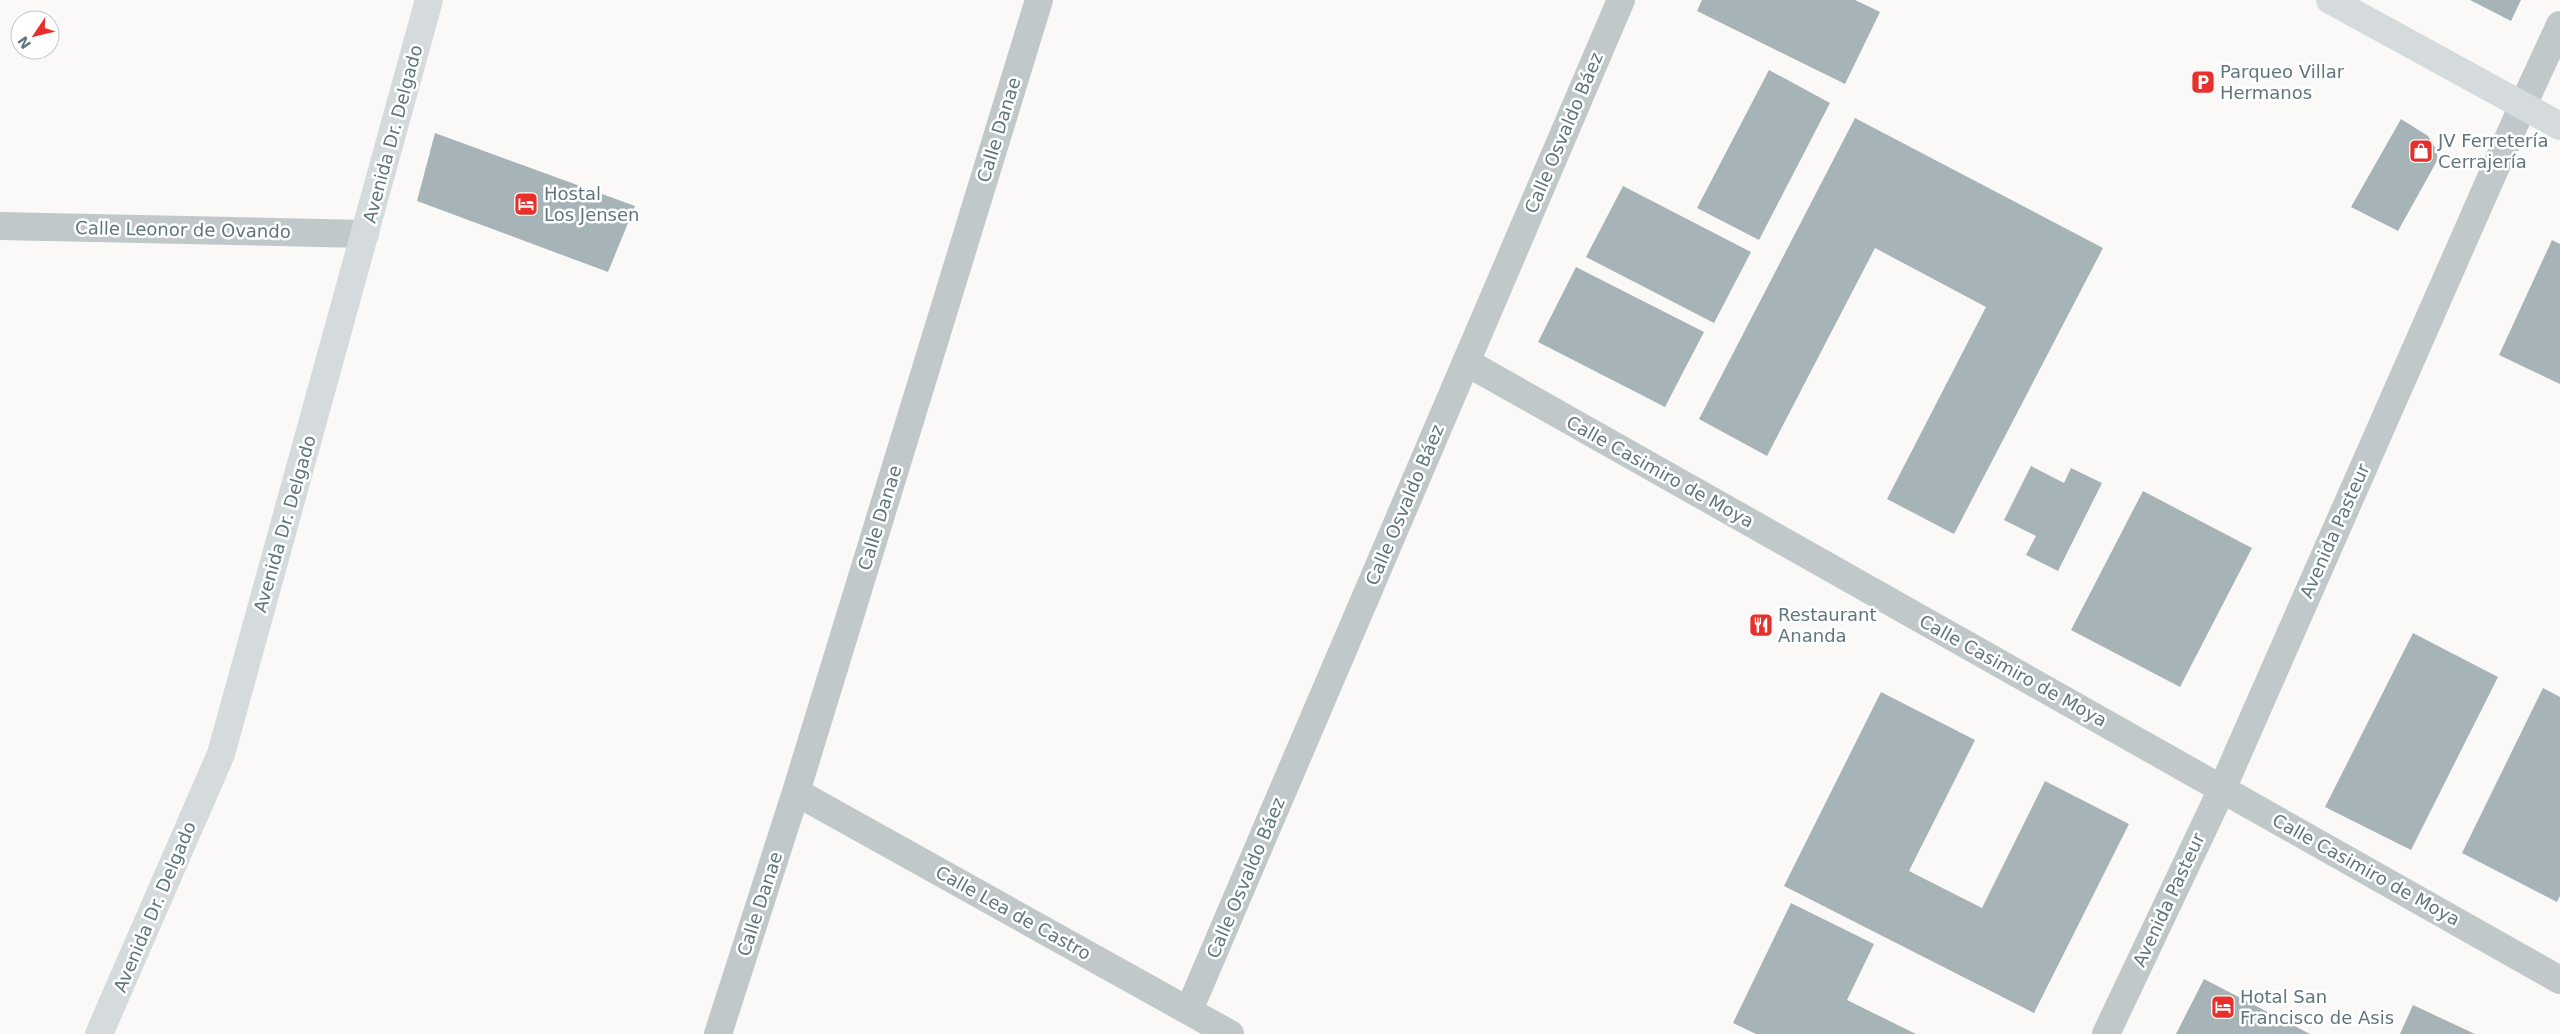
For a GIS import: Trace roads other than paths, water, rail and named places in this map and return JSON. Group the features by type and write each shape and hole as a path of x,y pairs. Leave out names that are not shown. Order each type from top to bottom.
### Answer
{"main road":[{"name":"Avenida Dr. Delgado","path":"99,1034 221,754 429,0"},
{"path":"2330,0 2560,126"}],"street":[{"name":"Calle Danae","path":"718,1034 796,792 1039,0"},
{"name":"Calle Osvaldo Báez","path":"1189,1010 1621,0"},
{"name":"Avenida Pasteur","path":"2106,1034 2222,789 2560,25"},
{"name":"Calle Leonor de Ovando","path":"0,226 365,234"},
{"name":"Calle Casimiro de Moya","path":"1466,362 2560,980"},
{"name":"Calle Lea de Castro","path":"796,792 1230,1034"}],"place":[{"name":"Parqueo Villar Hermanos","path":"2203,82"},
{"name":"JV Ferretería Cerrajería","path":"2421,151"},
{"name":"Hostal Los Jensen","path":"526,204"},
{"name":"Restaurant Ananda","path":"1761,625"},
{"name":"Hotal San Francisco de Asis","path":"2223,1007"}]}
